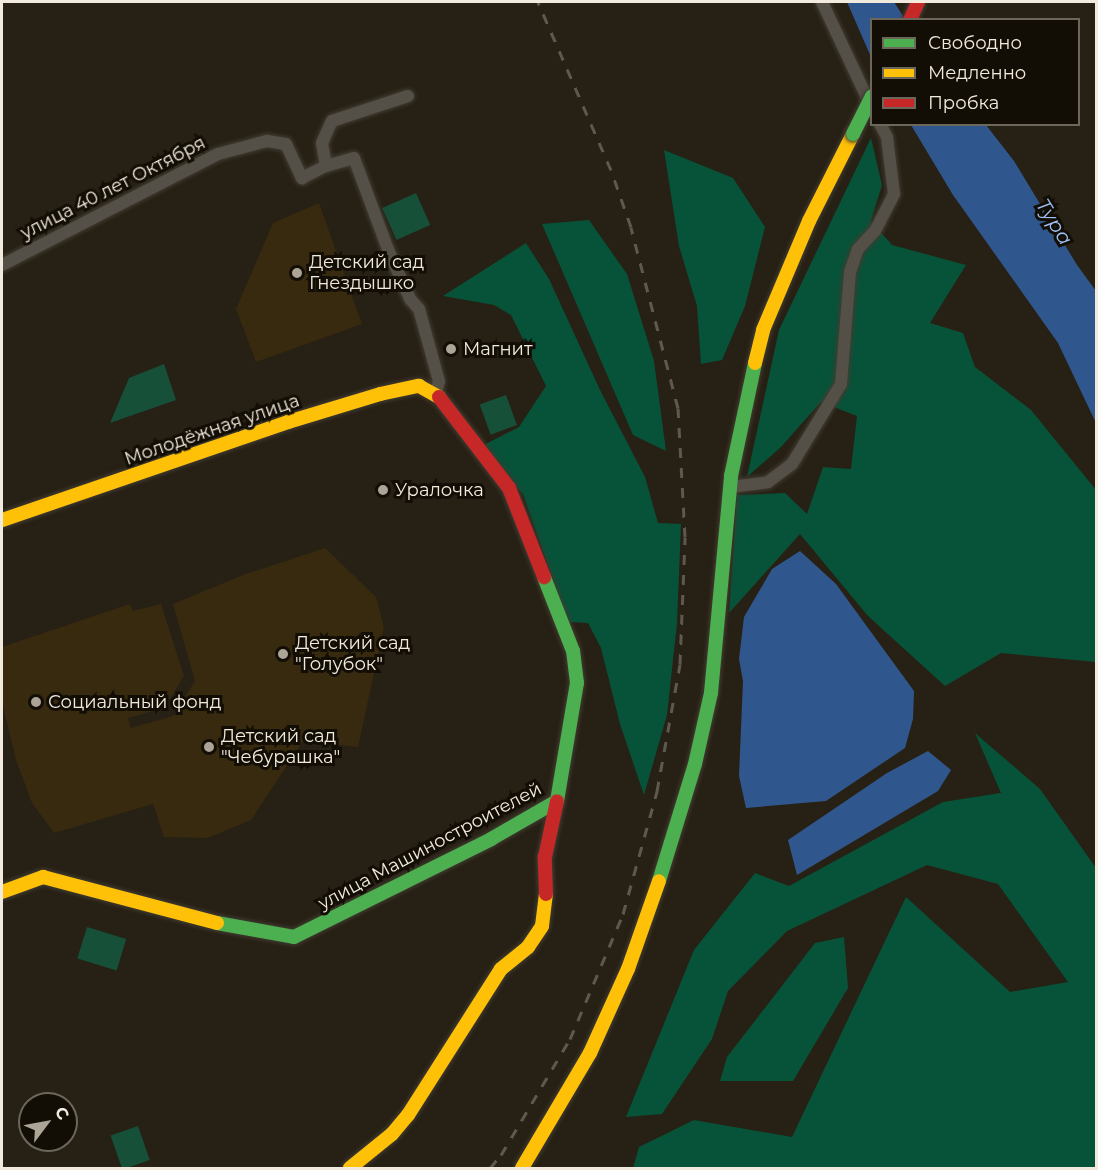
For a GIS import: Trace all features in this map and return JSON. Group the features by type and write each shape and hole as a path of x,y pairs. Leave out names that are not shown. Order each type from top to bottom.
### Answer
{"street":[{"path":"822,2 870,103"},
{"path":"911,18 918,2"},
{"path":"408,96 332,121 322,143 326,166 354,158 389,252 410,298 419,309 439,381 436,393"},
{"path":"522,1168 590,1053 628,969 678,820 695,764 711,693 730,487 739,430 763,330 808,221 870,100"},
{"path":"730,487 768,483 792,464 841,384 850,272 858,249 875,231 894,194 887,137 881,126"},
{"name":"улица 40 лет Октября","path":"2,266 218,153 267,141 286,144 302,178 326,166"},
{"name":"Молодёжная улица","path":"2,520 380,394 419,386 436,393"},
{"name":"улица Машиностроителей","path":"2,892 42,877 239,929 294,937 490,839 557,801 577,684 573,651 509,488 436,393"},
{"path":"350,1168 392,1134 408,1114 501,969 528,947 542,926 546,897 544,857 557,801"}],"shaded area":[{"name":"Детский сад Гнездышко","path":"319,203 362,324 256,362 236,309 273,223"},
{"path":"325,548 376,597 384,627 358,747 303,741 251,820 208,838 164,837 153,804 54,833 32,803 16,760 2,702 2,647 130,604 133,611 161,604 184,676 164,708 128,718 131,728 173,716 195,681 173,604 243,575"}],"green space":[{"path":"871,138 882,185 871,221 892,245 966,265 930,323 963,333 975,367 1031,410 1096,490 1096,662 1001,653 945,686 868,616 800,534 729,613 737,495 785,493 807,514 823,467 851,469 857,416 821,402 780,448 747,477 779,330"},
{"path":"664,150 733,178 765,227 745,306 722,360 701,364 697,306 679,246"},
{"path":"416,193 430,225 396,240 382,208"},
{"path":"589,220 627,274 654,361 666,451 633,435 542,224"},
{"path":"526,243 549,279 600,390 645,477 658,523 681,524 677,623 667,715 644,795 620,724 601,648 588,623 568,622 523,494 480,447 519,427 546,386 511,315 494,305 443,296"},
{"path":"164,364 176,400 110,423 129,378"},
{"path":"506,395 517,425 491,435 480,405"},
{"path":"975,733 1040,789 1096,868 1096,1168 633,1168 639,1147 694,1120 792,1137 906,897 1010,992 1068,982 998,884 927,865 787,931 728,991 712,1039 662,1114 626,1117 694,950 755,873 789,886 943,802 1001,793"},
{"path":"87,927 126,939 117,971 77,959"},
{"path":"844,937 848,988 793,1081 720,1081 727,1057 815,943"},
{"path":"138,1126 150,1160 122,1168 111,1135"}],"water":[{"path":"847,2 894,2 904,18 870,18 870,55"},
{"path":"912,126 987,126 1014,161 1077,265 1096,291 1096,423 1058,343 953,195"},
{"path":"800,551 836,584 914,691 913,719 905,748 826,801 746,808 739,776 743,681 739,659 744,617 772,569"},
{"path":"928,751 951,770 938,791 797,875 788,840 887,773"}],"railway":[{"path":"490,1168 501,1155 570,1039 623,914 657,791 680,664 685,537 678,408 631,227 611,170 538,2"}],"traffic: fast":[{"path":"853,134 870,100"},
{"path":"659,881 695,764 711,693 731,476 755,363"},
{"path":"217,923 294,937 491,839 557,801 577,683 573,651 544,577"}],"traffic: slow":[{"path":"755,363 763,330 809,221 853,134"},
{"path":"2,520 288,422 380,394 419,386 439,397"},
{"path":"2,892 43,877 217,923"},
{"path":"522,1168 590,1053 628,969 659,881"},
{"path":"350,1168 392,1134 408,1115 501,969 528,947 542,926 546,894"}],"traffic: jam":[{"path":"911,18 918,2"},
{"path":"439,397 509,488 544,577"},
{"path":"546,894 545,857 557,801"}],"place":[{"name":"Детский сад Гнездышко","path":"297,273"},
{"name":"Магнит","path":"451,349"},
{"name":"Уралочка","path":"383,490"},
{"name":"Детский сад \"Голубок\"","path":"283,654"},
{"name":"Социальный фонд","path":"36,702"},
{"name":"Детский сад \"Чебурашка\"","path":"209,747"}],"water label":[{"name":"Тура","path":"1054,222"}]}
